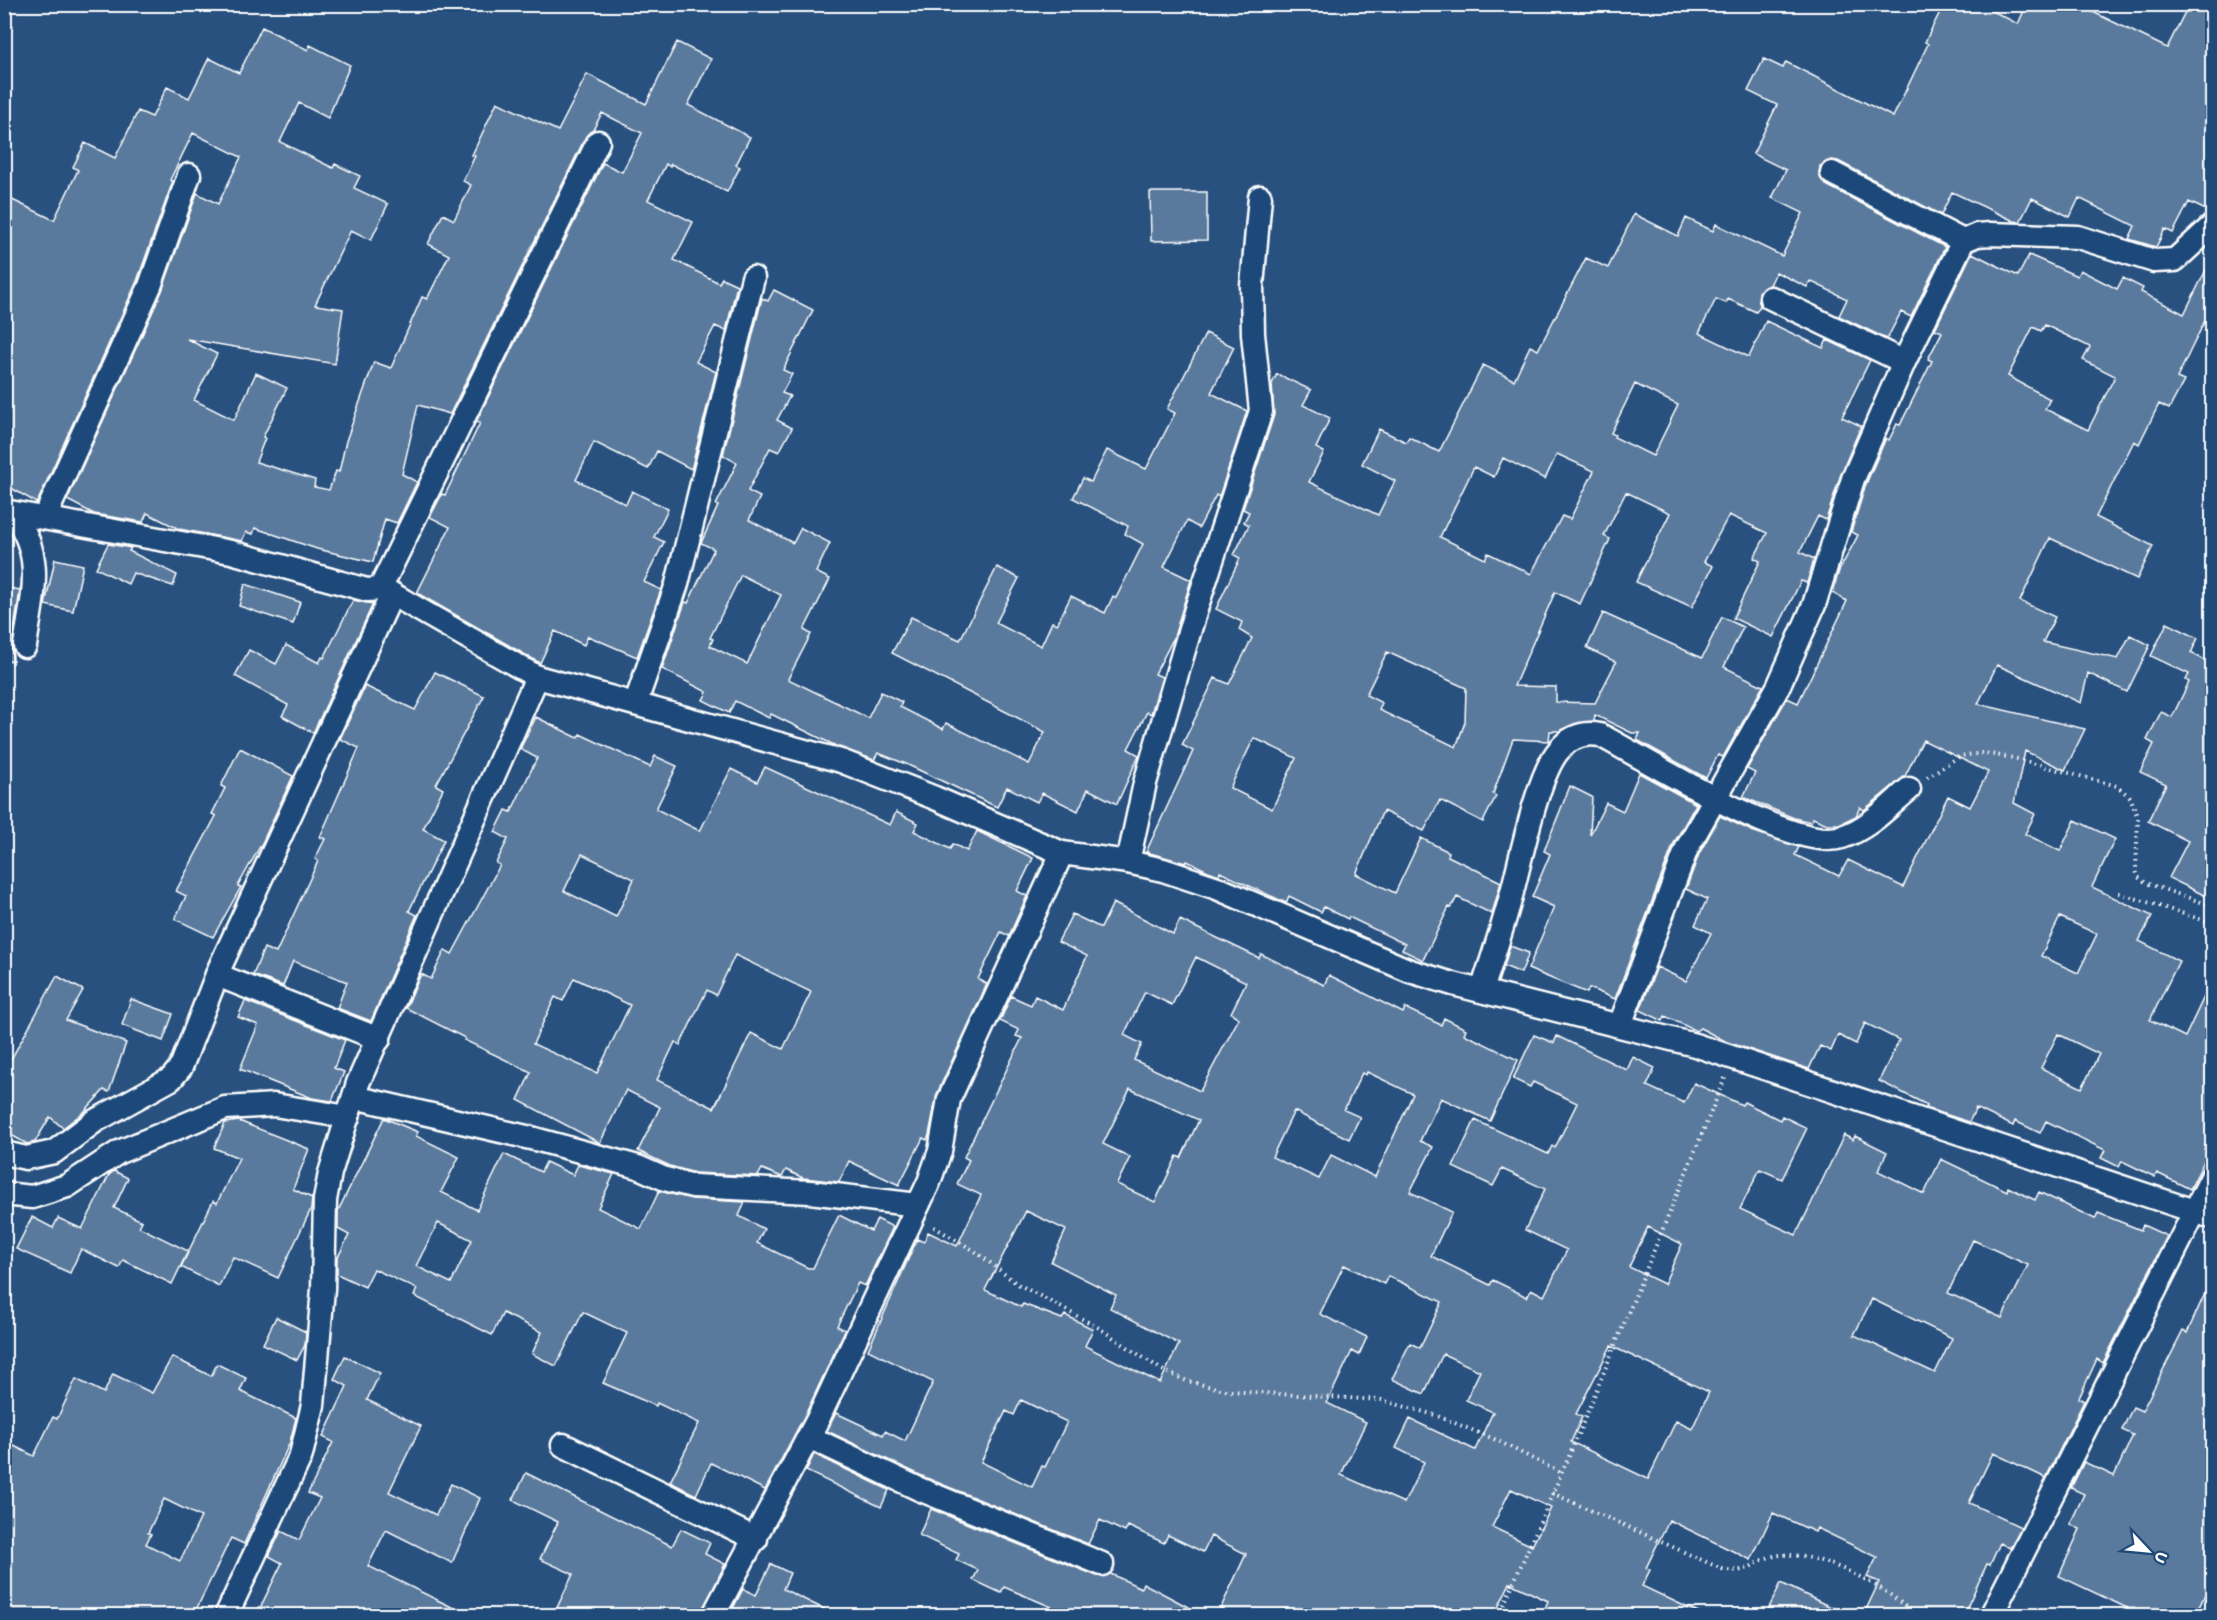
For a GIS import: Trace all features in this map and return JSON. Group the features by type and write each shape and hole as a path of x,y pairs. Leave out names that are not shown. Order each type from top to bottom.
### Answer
{"street":[{"path":"4,1153 26,1158 54,1152 95,1121 171,1079 181,1067 217,975 399,598 598,142"},
{"path":"1832,173 1963,241"},
{"path":"45,517 150,286 189,175"},
{"path":"1129,854 1145,783 1193,620 1261,411 1253,334 1252,286 1260,197"},
{"path":"1620,1025 1687,848 1778,687 1814,605 1853,479 1904,362 1963,241 1977,235 1990,234 2078,237 2154,261 2175,260 2212,226"},
{"path":"636,702 677,584 753,278"},
{"path":"1771,298 1904,362"},
{"path":"9,512 231,552 399,598 537,677 636,702 841,762 935,798 1062,853 1129,854 1163,870 1217,888 1410,970 1620,1025 1734,1058 2204,1215"},
{"path":"9,512 26,530 34,560 35,576 25,646"},
{"path":"226,1616 301,1455 313,1405 322,1289 325,1200 330,1173 356,1092 537,677"},
{"path":"1482,990 1508,909 1540,788 1558,751 1576,736 1588,733 1600,735 1714,798 1778,827 1826,840 1842,837 1860,829 1909,789"},
{"path":"713,1616 809,1437 915,1210 940,1151 949,1099 1062,853"},
{"path":"217,975 379,1039"},
{"path":"4,1194 32,1197 67,1186 119,1152 225,1108 274,1105 356,1092 638,1167 665,1179 693,1186 810,1192 915,1210"},
{"path":"1991,1616 2204,1215 2212,1177"},
{"path":"809,1437 918,1489 1102,1564"},
{"path":"563,1445 756,1539"}],"path":[{"path":"1909,789 1960,756 1983,753 2014,758 2117,786 2130,797 2138,818 2134,859 2139,877 2146,883 2212,906"},
{"path":"2119,892 2212,923"},
{"path":"1499,1616 1734,1058"},
{"path":"915,1210 1017,1283 1100,1328 1162,1370 1187,1381 1229,1391 1258,1394 1381,1400 1435,1415 1494,1439 1561,1473"},
{"path":"1552,1493 1722,1569 1735,1572 1750,1569 1772,1556 1785,1555 1835,1566 1896,1597 1914,1616"}],"building":[{"path":"1944,4 1979,4 2018,24 2027,4 2096,4 2093,12 2167,48 2189,4 2212,4 2212,213 2189,202 2173,233 2165,229 2156,247 2129,239 2135,226 2079,198 2070,217 2032,198 2020,222 1952,192 1941,215 1838,161 1831,160 1820,166 1819,174 1826,185 1945,247 1911,317 1901,312 1887,339 1839,316 1847,299 1810,281 1807,287 1776,272 1770,285 1759,292 1760,306 1756,312 1728,299 1726,303 1716,299 1699,333 1749,357 1766,321 1823,348 1827,340 1870,360 1842,417 1861,426 1841,474 1826,520 1818,516 1800,552 1814,559 1807,583 1801,581 1773,637 1733,618 1760,561 1754,558 1767,533 1729,515 1704,562 1713,566 1692,607 1636,582 1670,513 1626,492 1604,536 1610,539 1580,604 1555,592 1514,686 1556,687 1556,702 1595,703 1616,662 1587,648 1603,613 1702,658 1722,617 1743,627 1724,667 1763,686 1723,757 1718,755 1706,778 1637,740 1640,733 1632,733 1595,715 1594,721 1574,724 1560,731 1550,731 1549,741 1513,739 1493,794 1496,796 1483,822 1440,800 1424,831 1383,811 1356,874 1395,893 1421,838 1449,852 1448,856 1501,882 1492,914 1457,897 1451,908 1449,907 1423,960 1402,950 1405,944 1324,907 1321,912 1289,896 1286,903 1220,872 1219,875 1187,861 1186,863 1146,852 1193,751 1182,745 1215,678 1229,684 1252,638 1239,630 1242,622 1216,609 1240,558 1234,555 1249,525 1244,522 1249,512 1243,509 1274,415 1272,384 1277,374 1311,390 1303,405 1330,418 1316,448 1324,452 1309,482 1378,515 1395,481 1362,464 1379,429 1406,442 1409,437 1439,452 1483,365 1514,380 1530,346 1538,350 1586,258 1608,268 1634,214 1678,236 1686,218 1713,231 1716,224 1782,256 1803,213 1772,198 1786,170 1753,154 1777,105 1748,91 1764,59 1783,68 1786,62 1893,117 1928,44 1925,42","holes":["1635,384 1678,405 1653,456 1614,437 1615,435 1611,433","1557,454 1594,471 1570,519 1562,516 1531,574 1488,553 1485,559 1440,537 1474,467 1494,477 1503,458 1545,479","1387,652 1466,688 1465,722 1456,747 1379,710 1382,703 1366,695","1254,738 1296,758 1272,809 1230,788"]},
{"path":"262,27 308,50 310,45 350,65 328,118 299,103 280,142 333,168 335,164 360,176 354,188 388,204 371,240 351,230 315,305 343,309 335,364 187,339 217,354 194,400 234,420 256,373 287,388 263,437 265,438 256,462 315,480 314,487 329,490 336,471 339,472 346,441 374,362 391,368 422,297 427,299 449,255 428,244 443,214 454,220 471,185 463,181 475,156 472,155 497,102 558,131 587,74 646,104 677,42 711,59 688,105 750,137 736,165 740,167 727,192 671,164 670,167 666,164 648,200 693,222 674,260 719,283 722,278 737,285 726,331 715,326 696,362 716,372 692,466 691,469 657,451 648,469 594,442 576,480 626,504 632,491 668,509 654,537 664,542 644,582 661,590 637,657 588,636 584,645 555,631 540,663 417,593 450,527 430,517 442,494 445,495 480,423 476,422 603,163 622,172 642,133 602,113 593,130 586,136 450,414 418,405 402,474 417,482 397,523 385,519 373,562 317,549 255,528 253,534 246,532 242,541 179,529 147,513 143,522 94,514 67,500 162,291 197,193 218,204 241,157 193,133 170,180 173,181 137,281 37,503 4,484 4,196 54,220 78,170 73,167 85,143 115,158 138,111 152,117 167,87 189,98 209,58 239,73"},
{"path":"1150,192 1207,192 1207,240 1151,241"},
{"path":"1972,253 2018,276 2029,255 2077,276 2080,270 2117,289 2123,278 2143,288 2141,292 2184,314 2212,258 2212,306 2177,378 2184,381 2169,409 2159,404 2139,444 2134,441 2096,517 2153,546 2137,579 2050,538 2020,601 2055,617 2043,642 2118,659 2130,635 2150,645 2127,692 2088,673 2081,703 1997,665 1978,704 2085,729 2065,770 2025,751 2014,803 2035,814 2025,834 2060,851 2075,820 2115,839 2092,887 2152,916 2139,941 2179,961 2150,1020 2185,1037 2212,980 2212,1132 2204,1149 2209,1151 2190,1189 2157,1173 2155,1177 2122,1161 2119,1167 2101,1158 2105,1150 2046,1121 2040,1133 2015,1121 2013,1126 1976,1108 1969,1122 1926,1108 1927,1105 1879,1081 1899,1040 1865,1023 1856,1044 1838,1035 1831,1051 1820,1046 1809,1069 1727,1042 1700,1028 1696,1031 1665,1016 1663,1021 1640,1010 1657,967 1686,981 1711,933 1695,925 1707,899 1686,889 1699,854 1720,816 1752,831 1799,847 1795,855 1839,876 1848,860 1903,887 1948,796 1970,807 1988,772 1923,740 1905,776 1864,810 1860,807 1856,816 1839,824 1827,824 1813,818 1811,822 1794,818 1743,797 1755,773 1747,769 1787,698 1798,703 1847,601 1832,593 1839,571 1858,535 1851,532 1866,484 1886,438 1889,440 1897,424 1900,425 1932,361 1928,359 1942,332 1935,329","holes":["2045,325 2090,347 2083,360 2115,376 2088,430 2045,409 2050,399 2008,376 2033,327 2041,331","2060,917 2097,934 2078,973 2041,956","2058,1034 2099,1054 2082,1088 2041,1068"]},
{"path":"774,290 813,310 783,370 792,374 782,393 790,396 777,420 792,428 779,452 770,448 748,491 760,497 749,520 793,543 801,528 830,543 816,572 830,579 804,630 811,634 788,679 868,718 881,692 902,702 900,707 943,729 946,723 1029,764 1045,732 892,653 911,617 960,640 997,567 1019,578 996,623 1041,646 1052,622 1057,624 1071,596 1105,613 1113,596 1116,598 1143,544 1125,534 1128,526 1073,498 1083,478 1091,482 1107,450 1146,469 1175,413 1167,409 1206,333 1234,347 1211,393 1247,411 1219,497 1216,495 1199,528 1187,521 1164,567 1191,580 1174,637 1155,674 1162,677 1151,714 1147,712 1128,749 1139,755 1117,804 1088,789 1078,811 1042,793 1037,802 1007,787 997,807 906,764 878,753 874,760 836,746 771,714 769,718 735,701 729,713 703,700 707,692 662,669 685,602 688,603 714,549 701,543 718,506 716,505 737,463 723,455 762,298 768,301","holes":["741,575 781,595 747,664 710,646 713,639 710,638"]},
{"path":"108,544 131,548 129,551 177,575 173,586 133,573 128,584 96,568"},
{"path":"55,559 83,565 73,611 45,605"},
{"path":"245,584 300,602 293,624 239,606"},
{"path":"4,587 20,590 12,644 13,661 4,660"},
{"path":"353,600 373,604 313,733 282,716 288,705 235,676 249,650 276,664 286,645 319,663 322,657 324,658"},
{"path":"2167,623 2198,638 2191,653 2212,664 2212,899 2169,878 2188,841 2148,821 2166,784 2140,772 2154,744 2147,740 2161,712 2172,717 2189,682 2186,680 2189,674 2151,656"},
{"path":"435,672 484,696 436,785 443,789 423,829 444,840 409,911 417,915 371,1021 337,1008 347,982 293,961 283,986 253,975 264,948 276,953 318,861 315,859 325,839 320,837 359,748 340,739 365,686 415,710"},
{"path":"536,717 578,738 580,734 650,767 655,756 677,766 656,809 700,831 731,769 757,782 765,767 890,825 896,812 918,823 914,831 950,849 953,844 967,851 977,831 1033,858 1017,891 1027,896 1009,936 1001,932 978,979 987,984 937,1094 927,1140 923,1138 899,1185 849,1161 839,1182 803,1178 786,1170 782,1177 762,1169 758,1176 695,1173 670,1166 638,1151 660,1107 626,1090 600,1143 518,1100 531,1072 464,1040 465,1038 406,1008 421,974 431,979 445,950 452,954 500,865 496,863 508,839 495,832 506,810 511,812 537,758 520,749","holes":["582,854 634,879 616,917 564,891","735,955 811,992 783,1049 751,1033 714,1108 657,1080 675,1042 680,1045 707,990 716,995","574,978 630,1005 597,1073 533,1044 555,997 563,1001"]},
{"path":"240,748 293,776 263,841 238,886 241,887 213,937 175,919 186,896 176,891 216,816 212,814 225,788 221,786"},
{"path":"1639,773 1696,804 1674,843 1615,999 1589,988 1587,993 1528,969 1554,907 1532,897 1550,854 1544,851 1570,786 1592,797 1590,835 1606,803 1623,811"},
{"path":"1113,903 1173,934 1180,920 1259,958 1261,954 1324,985 1329,975 1403,1013 1405,1008 1441,1025 1444,1018 1466,1029 1464,1034 1518,1060 1490,1121 1441,1098 1420,1141 1433,1147 1410,1192 1452,1212 1431,1256 1490,1285 1493,1280 1527,1297 1531,1289 1544,1296 1567,1250 1525,1230 1545,1189 1502,1169 1493,1186 1453,1167 1475,1120 1548,1154 1552,1146 1555,1148 1577,1103 1533,1082 1530,1087 1513,1079 1534,1035 1554,1043 1557,1036 1627,1070 1633,1057 1655,1068 1647,1086 1684,1103 1694,1083 1742,1105 1744,1102 1780,1120 1782,1116 1807,1128 1782,1179 1760,1169 1740,1209 1796,1235 1844,1135 1853,1140 1855,1136 1887,1152 1878,1171 1924,1194 1941,1159 2007,1191 2008,1187 2035,1200 2039,1192 2095,1219 2098,1213 2141,1230 2143,1225 2167,1236 2103,1363 2097,1359 2079,1398 2084,1401 2046,1478 1993,1453 1969,1503 2021,1527 2010,1548 2000,1543 1990,1565 1987,1564 1963,1616 1863,1616 1879,1582 1867,1577 1877,1557 1817,1528 1815,1532 1773,1513 1751,1560 1669,1520 1646,1568 1650,1570 1642,1586 1705,1616 1542,1616 1548,1601 1510,1583 1494,1616 1217,1616 1246,1554 1211,1536 1203,1552 1168,1535 1164,1543 1128,1526 1125,1532 1100,1520 1088,1544 924,1477 827,1431 836,1413 883,1435 885,1431 905,1441 933,1382 868,1350 917,1239 924,1242 928,1232 957,1246 981,1195 957,1184 969,1160 964,1157 1022,1038 1016,1036 1019,1030 1000,1021 1011,996 1031,1005 1035,996 1063,1010 1087,956 1058,942 1072,914 1101,928","holes":["1196,957 1246,982 1231,1013 1239,1018 1200,1091 1134,1060 1142,1044 1124,1035 1145,992 1172,1005","1367,1072 1413,1094 1375,1177 1331,1155 1319,1179 1272,1157 1294,1111 1349,1139 1360,1117 1344,1110 1362,1073 1366,1075","1130,1089 1199,1120 1181,1158 1177,1156 1155,1202 1117,1184 1130,1157 1103,1144","1026,1211 1066,1230 1051,1262 1116,1295 1110,1308 1179,1344 1160,1383 1085,1346 1093,1329 1065,1315 1062,1319 1023,1304 1021,1307 985,1290","1648,1227 1682,1244 1664,1284 1629,1267","1973,1240 2028,1265 2002,1318 1948,1293","1344,1265 1384,1284 1388,1276 1442,1302 1420,1348 1410,1343 1392,1379 1424,1394 1443,1354 1480,1371 1466,1400 1493,1412 1475,1450 1410,1419 1396,1448 1424,1462 1404,1503 1341,1475 1366,1422 1327,1403 1352,1351 1359,1355 1367,1337 1320,1314","1872,1299 1952,1338 1935,1373 1854,1335","1611,1346 1709,1392 1692,1429 1676,1421 1648,1479 1571,1442 1582,1417 1576,1414","1021,1400 1067,1422 1045,1467 1042,1466 1032,1487 981,1462 1006,1411 1014,1415","1511,1489 1551,1508 1532,1546 1492,1527"]},
{"path":"1510,946 1529,953 1521,973 1504,966"},
{"path":"57,976 83,990 66,1020 126,1043 109,1092 104,1090 85,1111 63,1128 50,1117 35,1142 27,1144 4,1131 4,1072"},
{"path":"131,999 173,1014 163,1041 122,1025"},
{"path":"245,1001 345,1040 334,1068 344,1072 332,1101 312,1098 240,1069 258,1025 238,1017"},
{"path":"384,1118 418,1132 416,1136 459,1157 441,1192 477,1210 504,1154 541,1172 546,1162 573,1175 578,1165 614,1174 598,1208 641,1229 659,1191 692,1199 745,1202 739,1216 764,1229 757,1243 808,1268 813,1268 839,1215 871,1231 877,1219 893,1227 865,1286 858,1283 837,1326 845,1330 806,1413 765,1490 711,1463 696,1495 670,1482 699,1423 657,1403 656,1406 603,1383 627,1333 583,1312 556,1366 532,1354 542,1332 503,1313 492,1335 414,1296 417,1289 374,1269 365,1287 337,1274 337,1259 349,1235 338,1229 338,1211","holes":["438,1223 472,1240 451,1283 416,1266"]},
{"path":"239,1121 309,1149 293,1189 312,1198 311,1209 278,1278 233,1257 219,1286 181,1267 213,1201 217,1203 239,1158 214,1148 225,1123"},
{"path":"114,1171 128,1178 114,1208 142,1221 139,1227 188,1251 172,1284 123,1260 119,1268 81,1249 70,1273 16,1249 32,1217 53,1228 58,1218 82,1229 109,1175"},
{"path":"2212,1278 2212,1579 2195,1616 2144,1616 2059,1576 2080,1529 2070,1524 2084,1494 2071,1488 2084,1462 2114,1476 2133,1435 2122,1430 2133,1407 2142,1411 2183,1331 2187,1333"},
{"path":"276,1317 306,1332 305,1345 297,1360 263,1344"},
{"path":"345,1356 380,1373 367,1400 421,1426 389,1492 436,1515 451,1484 480,1498 452,1563 386,1530 368,1566 470,1616 270,1616 259,1610 282,1563 269,1556 281,1531 299,1540 320,1498 308,1493 333,1442 323,1437 347,1386 334,1379"},
{"path":"172,1357 211,1376 217,1364 246,1378 240,1391 296,1418 290,1442 244,1544 231,1538 193,1616 4,1616 4,1441 34,1456 53,1417 57,1419 76,1379 104,1393 113,1374 152,1393","holes":["164,1499 201,1517 180,1561 146,1544 151,1534 148,1533"]},
{"path":"814,1454 889,1490 881,1507 806,1471"},
{"path":"526,1473 672,1546 681,1529 710,1543 705,1554 725,1564 700,1616 553,1616 573,1574 540,1559 558,1522 513,1500"},
{"path":"931,1509 1097,1576 1111,1574 1141,1588 1143,1583 1205,1616 1073,1616 1004,1587 1001,1593 973,1580 978,1570 956,1560 959,1554 919,1535"},
{"path":"771,1564 790,1573 783,1589 838,1616 729,1616 743,1589 756,1595"},
{"path":"1781,1583 1849,1616 1765,1616"}]}
